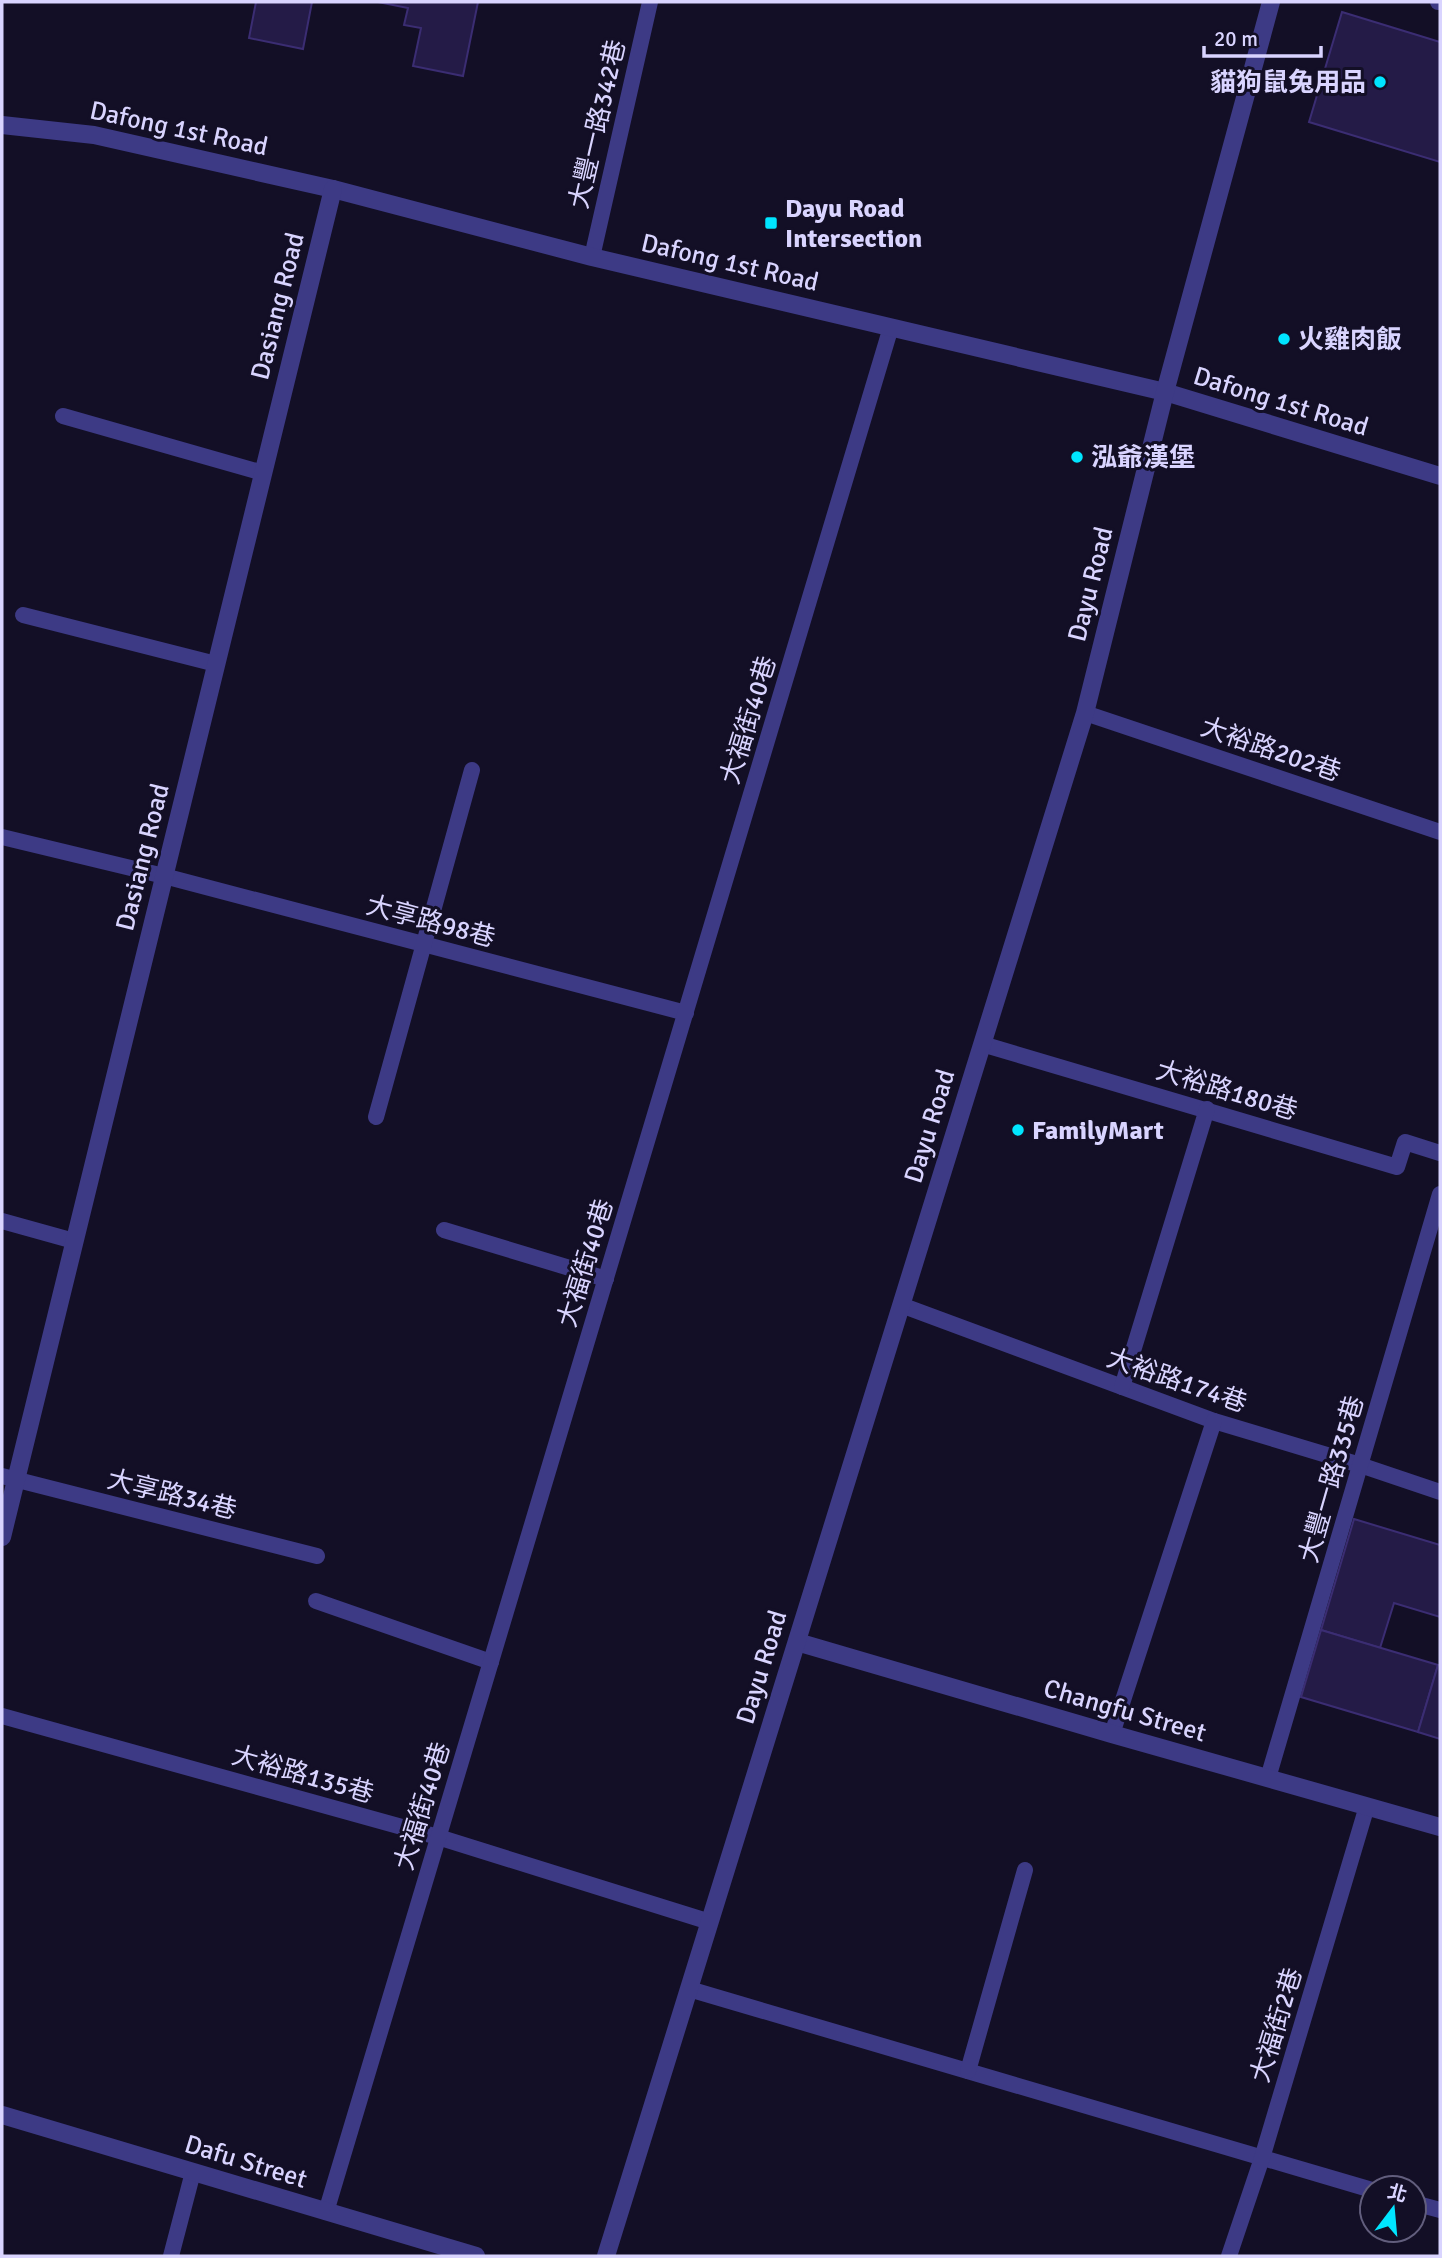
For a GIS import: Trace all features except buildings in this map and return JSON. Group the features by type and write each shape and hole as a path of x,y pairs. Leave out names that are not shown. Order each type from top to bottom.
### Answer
{"street":[{"name":"Dayu Road","path":"606,2256 1085,713 1164,392 1271,2"},
{"name":"Dafong 1st Road","path":"2,125 94,135 332,189 592,257 1164,392 1440,477"},
{"name":"Dasiang Road","path":"2,1537 9,1478 74,1241 332,189"},
{"name":"Changfu Street","path":"797,1642 1440,1827"},
{"name":"Dafu Street","path":"2,2115 476,2256"}],"lane":[{"name":"大豐一路342巷","path":"592,257 650,2"},
{"name":"大福街40巷","path":"326,2212 891,327"},
{"path":"63,416 263,473"},
{"path":"23,615 216,664"},
{"name":"大裕路202巷","path":"1085,713 1440,832"},
{"path":"376,1117 472,770"},
{"name":"大享路98巷","path":"2,836 686,1013"},
{"name":"大裕路180巷","path":"982,1044 1397,1167 1405,1142 1440,1153"},
{"path":"1122,1387 1207,1109"},
{"name":"大豐一路335巷","path":"1268,1778 1440,1195"},
{"path":"2,1221 74,1241"},
{"path":"444,1230 606,1279"},
{"name":"大裕路174巷","path":"901,1305 1214,1421 1440,1492"},
{"path":"1112,1734 1214,1421"},
{"name":"大享路34巷","path":"9,1478 317,1556"},
{"path":"316,1601 491,1662"},
{"name":"大裕路135巷","path":"2,1716 438,1837 710,1922"},
{"name":"大福街2巷","path":"1228,2256 1262,2158 1367,1806"},
{"path":"968,2071 1025,1870"},
{"path":"689,1989 1358,2186"},
{"path":"171,2256 193,2172"}],"place":[{"name":"貓狗鼠兔用品","path":"1380,82"},
{"name":"Dayu Road Intersection","path":"771,223"},
{"name":"火雞肉飯","path":"1284,339"},
{"name":"泓爺漢堡","path":"1077,457"},
{"name":"FamilyMart","path":"1018,1130"}]}
